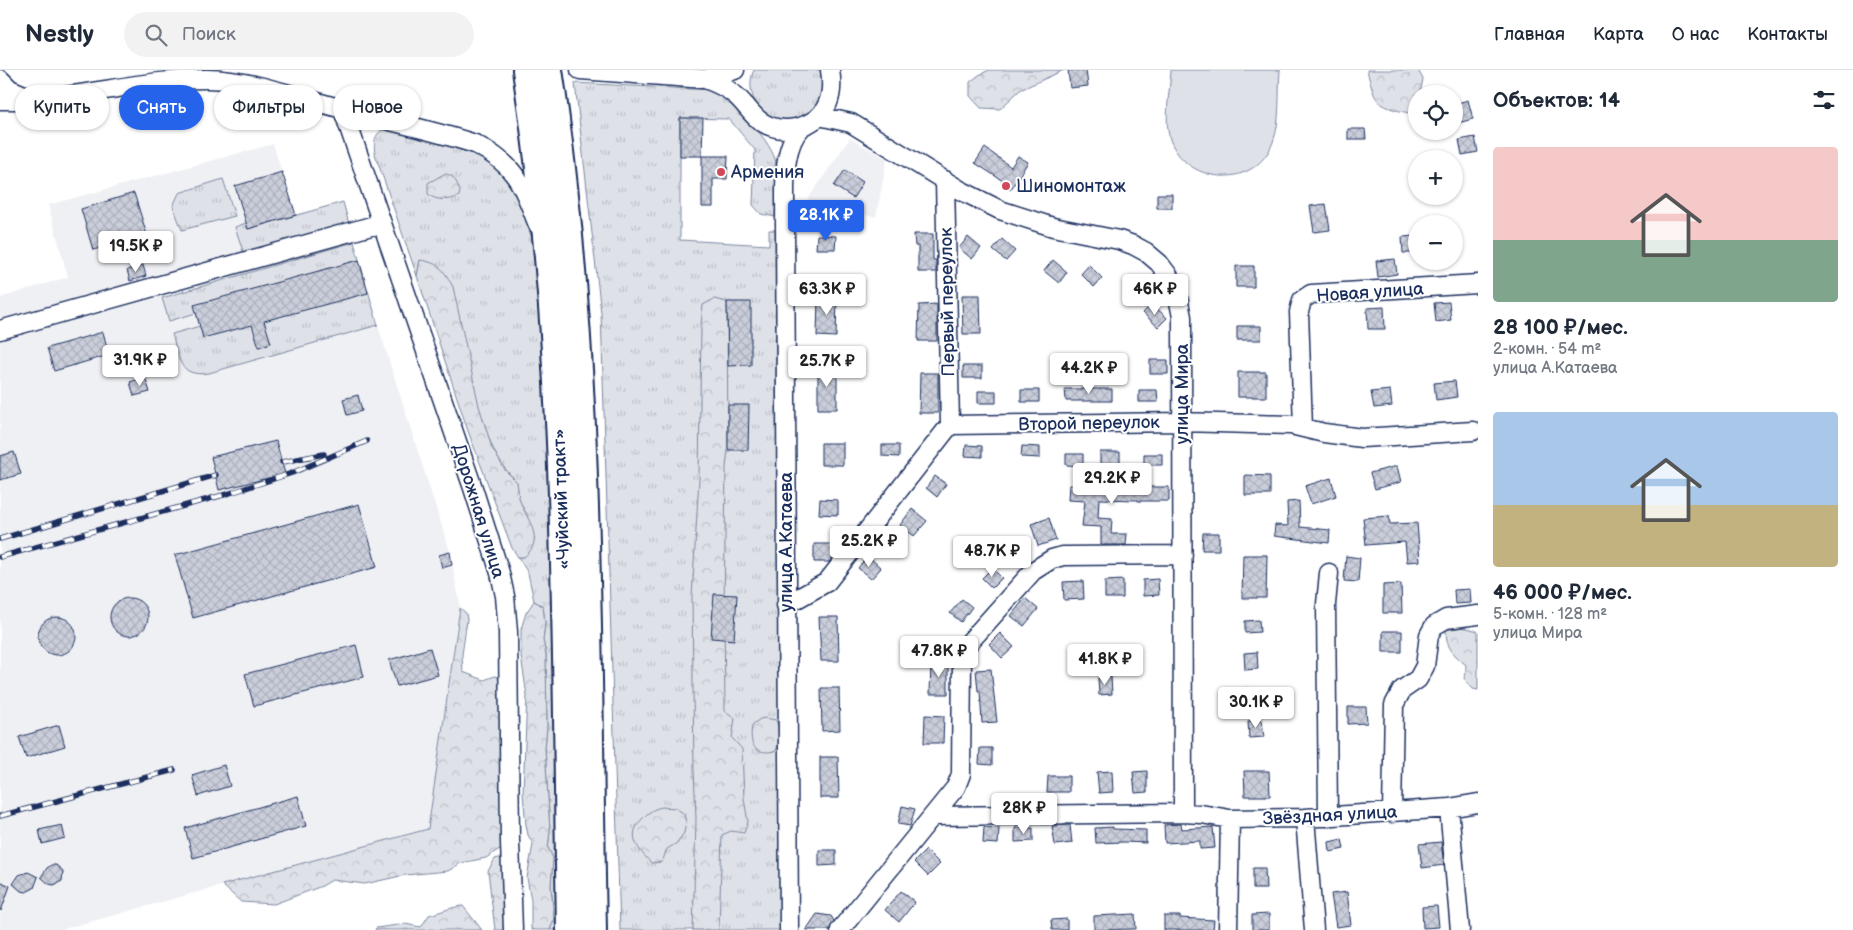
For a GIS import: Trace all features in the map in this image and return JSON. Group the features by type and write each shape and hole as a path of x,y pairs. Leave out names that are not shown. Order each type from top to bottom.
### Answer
{"highway":[{"name":"«Чуйский тракт»","path":"539,77 557,372 562,494 570,930"},
{"name":"«Чуйский тракт»","path":"539,77 569,238 580,371 593,930"}],"street":[{"path":"580,70 705,79 726,87 746,104"},
{"path":"705,79 735,70"},
{"path":"744,70 741,77 741,91 746,104 755,117 768,126 779,139 787,155"},
{"path":"787,155 793,138 802,127 819,116 829,101 831,77"},
{"name":"улица Мира","path":"831,77 840,107 851,123"},
{"path":"0,79 15,92"},
{"path":"109,90 170,81 208,79 262,87 333,107"},
{"path":"0,100 15,100"},
{"name":"улица Мира","path":"819,116 851,123 979,200 1007,212 1053,227 1126,243 1146,252 1159,263 1168,275 1180,302 1182,317 1183,813"},
{"path":"768,126 783,129 802,127"},
{"path":"421,129 475,144 494,154 509,168 519,182 548,249"},
{"name":"Дорожная улица","path":"351,130 476,497 500,573 508,641 513,930"},
{"name":"улица А.Катаева","path":"787,155 785,221 789,930"},
{"name":"Первый переулок","path":"945,180 950,425"},
{"path":"0,330 382,223"},
{"name":"Новая улица","path":"1303,428 1299,312 1302,300 1311,294 1478,284"},
{"name":"Второй переулок","path":"950,425 1182,422 1291,425 1324,433 1362,438 1473,432"},
{"path":"786,605 826,582 950,425"},
{"path":"840,930 956,787 961,774 962,657 965,647 1033,571 1052,559 1063,556 1182,555"},
{"path":"1328,817 1326,604 1330,573"},
{"path":"1392,813 1394,705 1402,690 1418,679 1425,666 1429,635 1434,626 1446,619 1478,615"},
{"name":"Звёздная улица","path":"933,816 1183,813 1230,819 1305,818 1392,813 1449,808 1478,803"},
{"path":"1449,808 1460,930"},
{"path":"1305,818 1314,930"},
{"path":"1228,930 1230,819"}],"shaded area":[{"path":"850,138 887,159 876,217 804,205"},
{"path":"273,144 296,215 343,202 374,313 450,552 460,604 428,829 60,930 0,930 0,298 68,277 48,205"}],"green space":[{"path":"754,70 820,70 823,86 820,100 812,111 800,118 787,121 774,119 762,111 753,97 751,83"},
{"path":"989,70 1064,70 1020,90 1000,109 981,108 970,96 970,82"},
{"path":"1171,70 1280,70 1276,134 1265,157 1253,168 1238,174 1223,176 1207,174 1193,167 1180,157 1171,142 1167,126"},
{"path":"1367,70 1418,70 1423,79 1422,85 1408,85 1408,113 1383,105 1378,101 1372,89"},
{"path":"575,83 710,90 719,94 748,119 765,140 775,159 777,179 775,217 761,214 753,205 755,150 729,119 680,118 680,240 769,245 769,230 775,230 780,930 620,930 601,313"},
{"path":"397,130 477,155 496,167 505,176 519,201 535,247 548,403 564,930 550,930 554,919 551,886 553,858 548,848 550,831 545,748 547,727 546,655 543,640 545,623 543,606 534,601 528,573 518,557 524,557 527,515 519,500 517,482 507,472 494,451 474,394 420,260 417,276 375,154 376,136 381,131"},
{"path":"444,174 455,180 460,191 459,196 443,200 428,194 428,183"},
{"path":"223,179 235,216 182,230 173,206 179,193"},
{"path":"343,202 349,224 244,254 235,227 246,223 248,229"},
{"path":"354,242 378,325 209,373 199,374 191,372 182,364 172,334 200,326 196,313 169,321 162,298"},
{"path":"420,260 441,268 453,287 479,406 492,448 505,470 517,482 520,501 533,530 534,544 524,557 518,557 512,548 468,431 417,276"},
{"path":"714,299 727,302 728,450 726,467 724,608 725,711 735,718 732,738 742,749 744,799 748,822 744,833 731,831 722,835 719,930 693,930 696,818 692,597 699,479 701,325 703,305"},
{"path":"534,601 543,606 545,623 543,640 546,655 547,727 545,748 550,831 548,848 553,858 551,886 554,919 550,930 531,930 531,900 527,878 533,844 528,835 526,825 523,793 527,696 521,656 521,629 526,613"},
{"path":"460,608 466,613 467,620 462,655 463,672 484,680 495,676 502,679 503,840 501,848 486,858 461,863 448,871 405,875 365,884 332,880 322,886 274,904 241,902 222,885 428,829"},
{"path":"1463,627 1478,631 1478,690 1473,689 1465,680 1466,665 1454,654 1447,642 1446,630"},
{"path":"765,718 776,720 779,736 776,751 763,752 752,744 752,725"},
{"path":"662,807 676,808 684,814 686,822 684,833 677,843 667,849 662,862 651,863 638,847 634,837 635,831 637,825 647,814"},
{"path":"503,857 506,930 495,930 488,871 495,859"},
{"path":"463,906 482,930 375,930 376,928 405,924 421,927 429,915"}],"building":[{"path":"1068,70 1086,70 1088,86 1070,88"},
{"path":"1468,100 1473,119 1463,122 1463,101"},
{"path":"680,118 703,118 702,156 680,156"},
{"path":"1348,129 1365,129 1366,139 1348,139"},
{"path":"1475,137 1478,152 1463,155 1459,140"},
{"path":"985,148 1011,167 1018,156 1028,162 1011,189 1001,183 1003,181 975,163"},
{"path":"702,156 728,156 727,179 713,179 713,207 702,207"},
{"path":"845,170 863,182 853,198 834,186"},
{"path":"282,172 296,215 248,229 235,186"},
{"path":"134,193 147,235 93,250 81,209"},
{"path":"1157,194 1172,194 1172,208 1157,208"},
{"path":"1326,204 1330,230 1314,232 1310,206"},
{"path":"914,234 933,234 933,260 936,260 936,272 918,272 918,246 915,246"},
{"path":"817,235 836,236 835,249 816,249"},
{"path":"968,237 981,248 972,259 959,248"},
{"path":"1402,237 1408,237 1408,253 1403,253"},
{"path":"1002,239 1015,251 1006,261 993,250"},
{"path":"1395,259 1397,274 1378,277 1376,261"},
{"path":"359,260 368,293 264,321 271,343 259,347 252,325 203,338 194,305"},
{"path":"1053,260 1067,272 1059,283 1044,271"},
{"path":"143,265 146,276 130,281 127,270"},
{"path":"1089,265 1102,278 1094,287 1081,274"},
{"path":"1236,266 1254,266 1254,287 1236,287"},
{"path":"1132,279 1148,292 1139,302 1124,289"},
{"path":"818,295 837,295 836,337 817,336"},
{"path":"962,295 980,295 981,334 963,334"},
{"path":"727,302 751,302 751,365 728,366"},
{"path":"1449,302 1451,320 1436,322 1434,303"},
{"path":"937,304 937,341 918,341 919,305"},
{"path":"1152,304 1167,318 1158,327 1143,313"},
{"path":"1384,307 1385,329 1368,329 1367,308"},
{"path":"1237,326 1261,326 1261,340 1237,340"},
{"path":"103,332 109,355 54,371 47,348"},
{"path":"1150,360 1168,360 1168,374 1150,374"},
{"path":"818,366 837,367 837,409 818,409"},
{"path":"963,366 982,366 982,378 963,378"},
{"path":"1238,372 1266,372 1266,397 1238,397"},
{"path":"920,373 938,373 938,413 919,413"},
{"path":"145,377 150,392 134,396 130,382"},
{"path":"1455,381 1457,397 1436,400 1434,383"},
{"path":"1065,389 1112,389 1112,401 1066,401"},
{"path":"1021,390 1039,390 1039,402 1021,402"},
{"path":"1139,390 1157,390 1158,402 1139,402"},
{"path":"1390,390 1392,406 1374,408 1371,392"},
{"path":"978,391 996,391 996,403 978,403"},
{"path":"358,395 362,411 347,415 343,399"},
{"path":"728,405 749,405 748,450 728,450"},
{"path":"276,441 285,474 219,490 211,457"},
{"path":"821,443 843,443 843,465 821,465"},
{"path":"882,445 899,445 899,457 882,456"},
{"path":"966,445 982,446 982,457 965,456"},
{"path":"1022,446 1040,447 1040,458 1021,457"},
{"path":"14,452 21,474 0,480 0,456"},
{"path":"1100,452 1120,452 1120,468 1100,467"},
{"path":"1066,454 1083,454 1083,466 1066,465"},
{"path":"1144,454 1162,454 1162,465 1144,465"},
{"path":"1397,466 1401,482 1375,489 1370,473"},
{"path":"1245,475 1270,476 1270,495 1245,495"},
{"path":"935,476 946,484 937,497 926,488"},
{"path":"1331,478 1336,496 1311,504 1305,486"},
{"path":"1069,485 1169,487 1169,501 1099,499 1098,518 1112,519 1111,534 1127,534 1126,545 1101,545 1101,527 1082,526 1085,501 1068,500"},
{"path":"820,499 838,500 838,515 819,514"},
{"path":"1299,501 1300,527 1330,530 1329,543 1274,536 1275,525 1288,526 1287,502"},
{"path":"359,504 377,567 193,618 175,555"},
{"path":"912,509 927,521 914,536 900,525"},
{"path":"1389,516 1390,524 1417,523 1420,561 1407,562 1405,542 1366,545 1363,518"},
{"path":"1049,518 1056,540 1038,546 1031,524"},
{"path":"1203,533 1219,533 1219,550 1202,550"},
{"path":"814,544 836,544 836,554 829,562 814,562"},
{"path":"450,552 452,565 442,568 439,555"},
{"path":"1243,555 1267,555 1266,598 1242,598"},
{"path":"868,556 881,568 871,579 858,568"},
{"path":"1346,556 1360,558 1358,582 1344,581"},
{"path":"992,568 1002,578 992,588 982,578"},
{"path":"1158,579 1159,595 1143,596 1143,580"},
{"path":"1123,580 1123,598 1105,598 1105,581"},
{"path":"1083,581 1084,599 1064,600 1063,582"},
{"path":"1401,584 1402,613 1383,613 1383,585"},
{"path":"1470,589 1471,603 1455,604 1454,590"},
{"path":"714,594 737,595 734,640 711,638"},
{"path":"129,598 142,604 148,617 142,630 129,636 116,630 110,617 116,604"},
{"path":"1025,598 1038,609 1024,626 1011,616"},
{"path":"962,599 972,607 961,622 950,613"},
{"path":"57,617 70,623 76,636 70,649 57,655 44,649 38,636 44,623"},
{"path":"819,617 838,617 839,661 821,661"},
{"path":"1259,620 1260,632 1245,633 1245,621"},
{"path":"1383,631 1402,631 1402,652 1383,652"},
{"path":"1000,633 1014,647 1002,658 989,644"},
{"path":"356,645 364,677 254,706 245,674"},
{"path":"430,648 438,675 397,686 389,660"},
{"path":"1257,652 1258,669 1245,670 1244,653"},
{"path":"931,662 948,662 948,694 930,694"},
{"path":"991,669 997,722 982,723 980,691 978,691 976,670"},
{"path":"1111,677 1112,694 1099,695 1098,678"},
{"path":"821,688 839,688 840,730 822,731"},
{"path":"1244,688 1259,689 1259,702 1243,702"},
{"path":"1348,707 1366,707 1367,723 1348,724"},
{"path":"925,715 944,716 943,743 924,743"},
{"path":"1262,720 1264,737 1249,738 1248,721"},
{"path":"59,725 65,746 26,758 19,737"},
{"path":"980,748 992,748 992,765 979,764"},
{"path":"820,757 838,757 839,798 820,798"},
{"path":"224,765 230,786 198,796 192,775"},
{"path":"1112,771 1113,792 1099,793 1097,772"},
{"path":"1147,771 1147,792 1135,793 1133,772"},
{"path":"1244,771 1269,771 1270,796 1245,796"},
{"path":"1048,776 1069,776 1069,792 1047,792"},
{"path":"298,796 306,826 193,858 185,828"},
{"path":"902,806 915,809 910,826 898,824"},
{"path":"1181,824 1182,829 1213,827 1215,848 1200,849 1200,841 1165,843 1164,825"},
{"path":"62,825 65,838 42,844 39,830"},
{"path":"1070,825 1072,843 1055,845 1052,826"},
{"path":"984,827 999,828 998,844 983,843"},
{"path":"1113,827 1113,829 1146,830 1146,843 1096,843 1095,828"},
{"path":"1015,828 1033,828 1033,841 1015,842"},
{"path":"1342,839 1344,849 1330,852 1329,842"},
{"path":"1441,842 1444,865 1422,868 1419,844"},
{"path":"819,850 836,850 836,865 819,866"},
{"path":"926,850 940,864 928,876 914,862"},
{"path":"51,865 56,865 63,871 62,881 54,885 49,884 41,877"},
{"path":"1253,868 1265,868 1266,889 1253,889"},
{"path":"28,872 38,877 34,888 26,892 21,891 13,884 19,875"},
{"path":"0,881 10,886 1,911 0,910"},
{"path":"901,891 915,902 899,922 885,910"},
{"path":"1347,892 1351,925 1336,927 1331,894"},
{"path":"1437,906 1439,927 1423,928 1422,907"},
{"path":"817,914 831,916 834,921 830,930 806,930"},
{"path":"1135,914 1136,929 1094,930 1094,916"},
{"path":"1269,914 1269,930 1252,930 1252,915"},
{"path":"1164,916 1214,920 1213,930 1164,930"},
{"path":"1067,919 1067,930 1052,930 1051,920"}],"railway":[{"path":"0,557 227,494 292,473 367,441"},
{"path":"282,462 324,454"},
{"path":"0,539 216,475"},
{"path":"0,816 174,770"}],"place":[{"name":"Армения","path":"721,172"},
{"name":"Шиномонтаж","path":"1006,186"}]}
